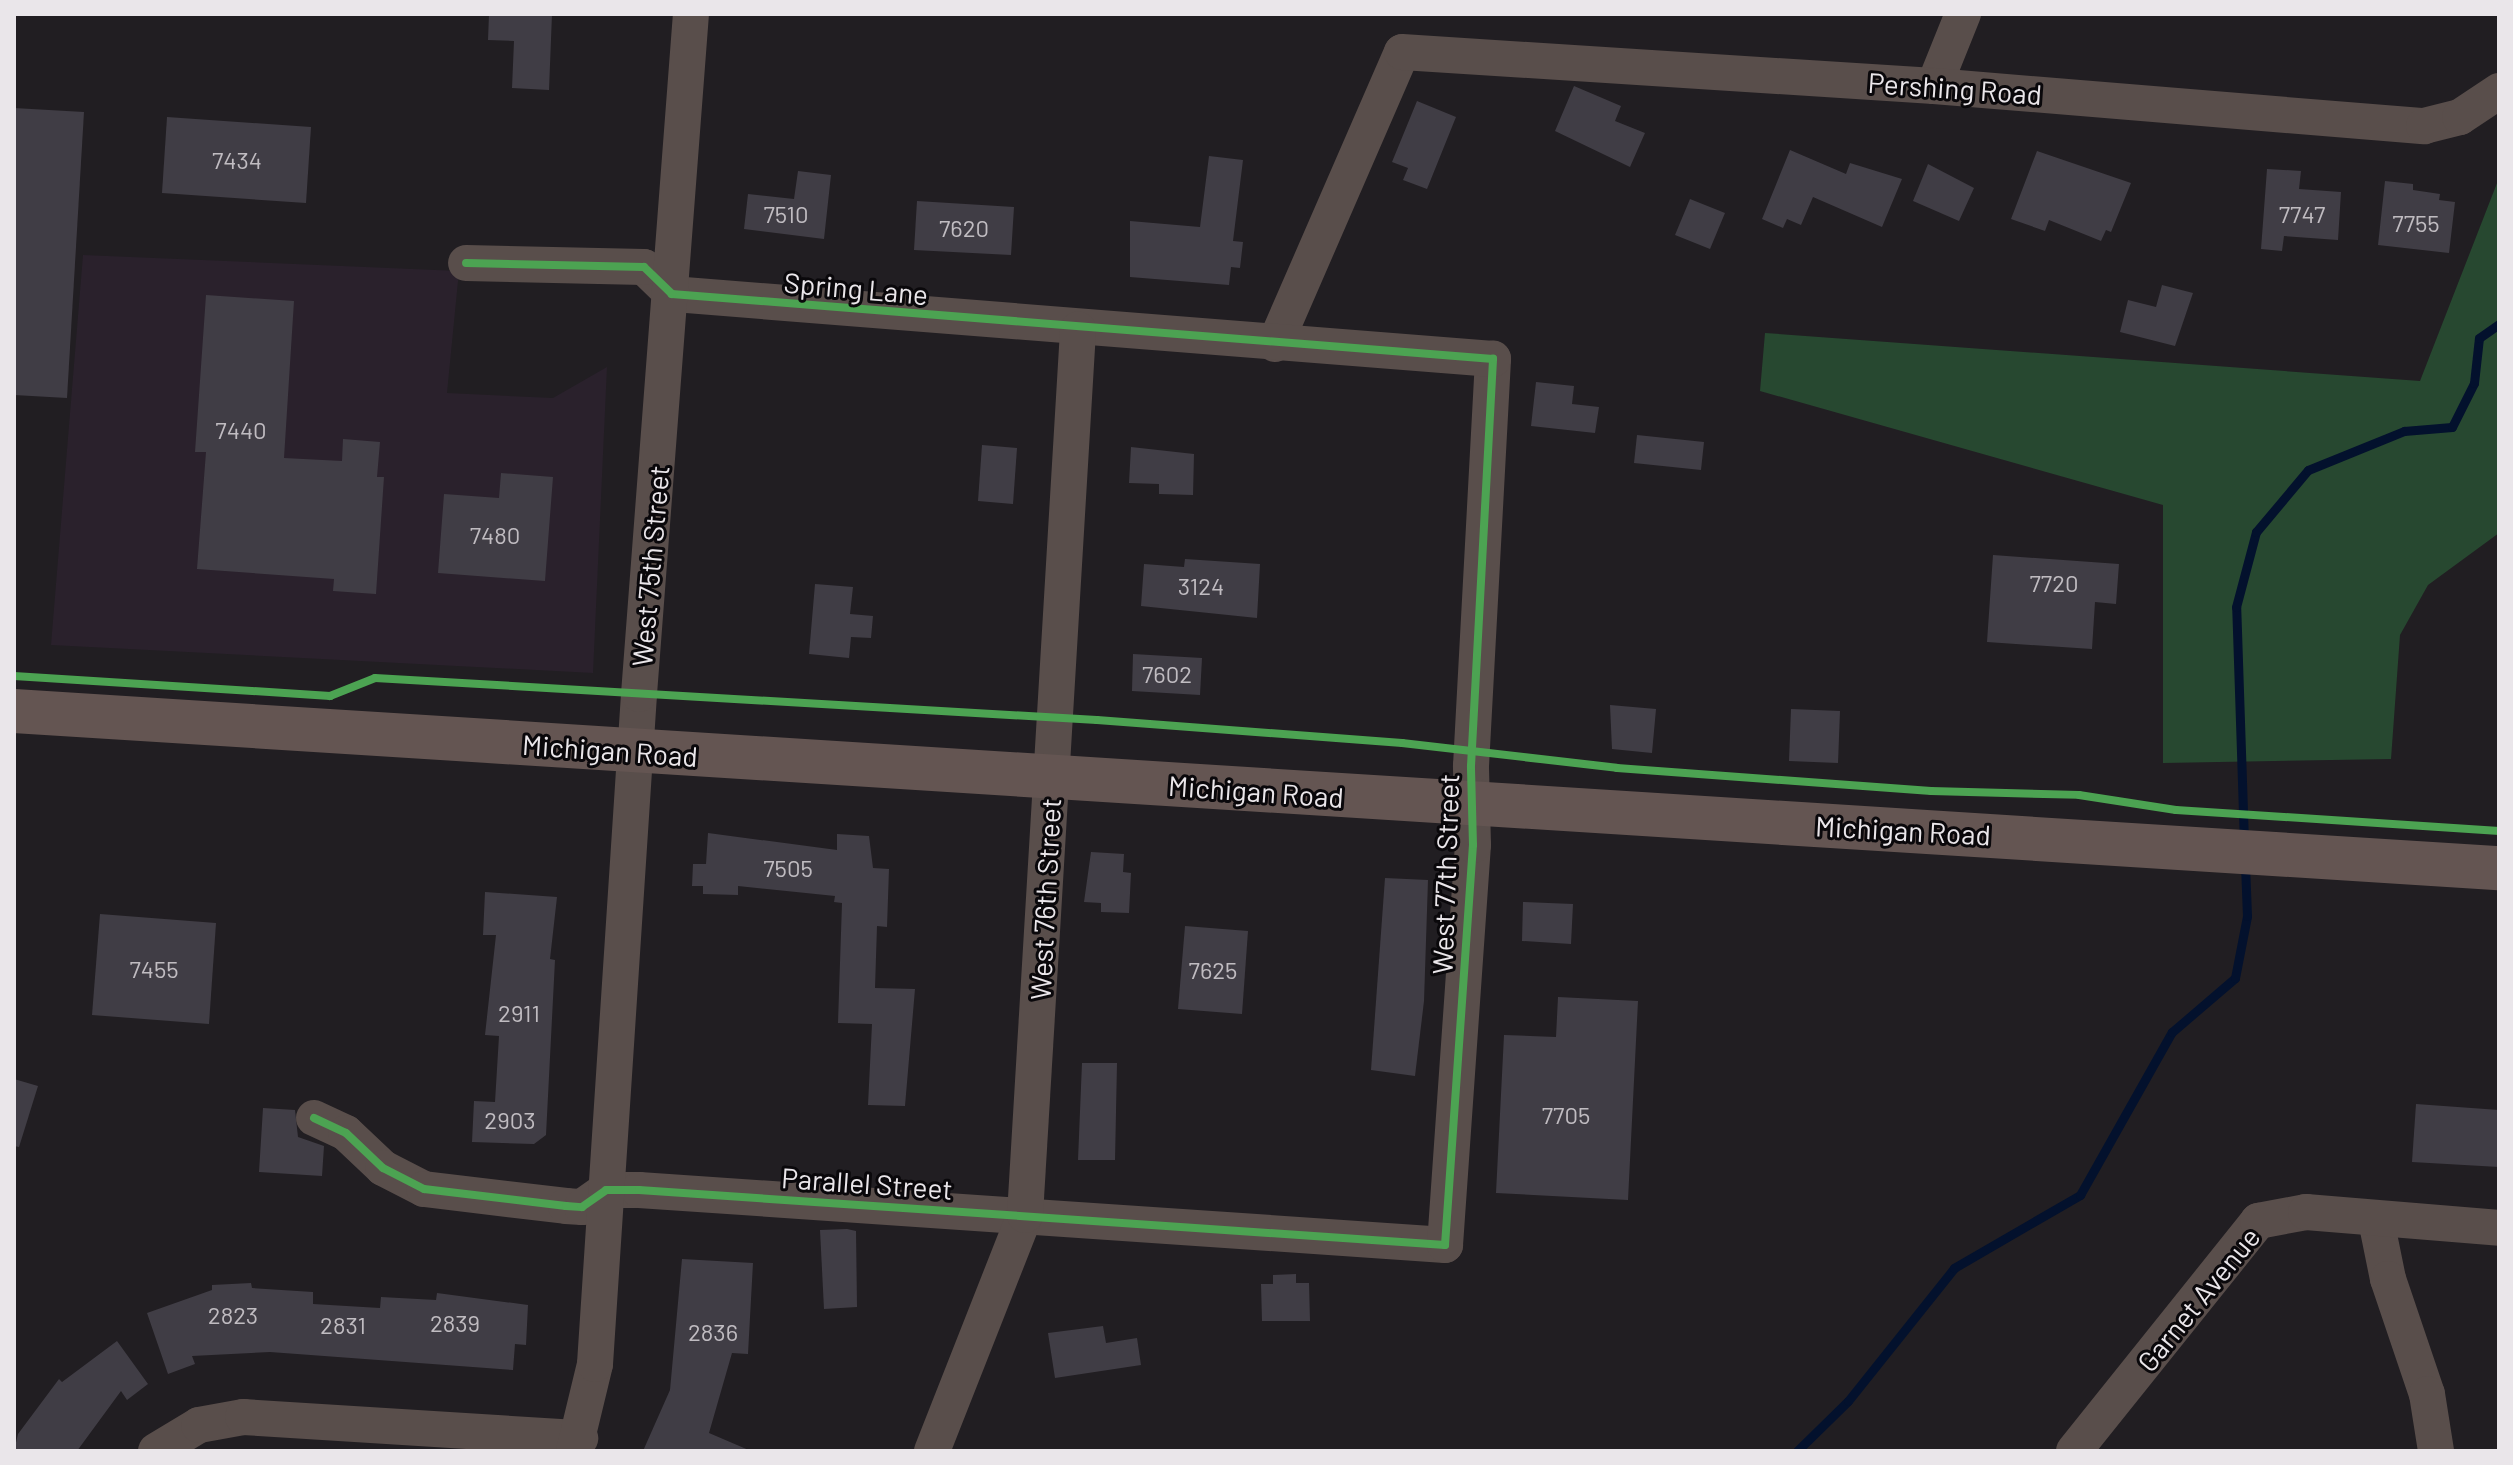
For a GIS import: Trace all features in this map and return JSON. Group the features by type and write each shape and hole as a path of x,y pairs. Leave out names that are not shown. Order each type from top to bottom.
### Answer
{"main road":[{"name":"Michigan Road","path":"14,711 2499,868"}],"street":[{"name":"West 75th Street","path":"577,1445 595,1364 635,752 691,14"},
{"path":"1934,86 1963,14"},
{"name":"Pershing Road","path":"1275,344 1402,52 1934,86 2424,126 2460,117 2499,91"},
{"path":"466,263 644,267 672,294"},
{"name":"Spring Lane","path":"672,294 1078,330 1493,359"},
{"name":"West 76th Street","path":"932,1451 952,1388 1025,1215 1078,330"},
{"name":"West 77th Street","path":"1445,1245 1473,805 1493,359"},
{"name":"Parallel Street","path":"314,1118 346,1133 383,1168 424,1189 582,1207 606,1190 1025,1215 1445,1245"},
{"name":"Garnet Avenue","path":"2074,1451 2258,1221 2306,1212 2499,1228"},
{"path":"2376,1220 2388,1279 2427,1394 2436,1451"},
{"path":"156,1451 199,1425 243,1417 577,1445"}],"shaded area":[{"path":"83,255 459,271 447,393 553,398 607,367 593,673 51,645"}],"green space":[{"path":"2499,178 2499,533 2428,585 2400,635 2391,759 2163,763 2163,505 1760,391 1765,333 2420,381"}],"building":[{"path":"489,14 552,14 549,90 512,88 514,41 488,40"},
{"path":"1574,86 1621,106 1615,121 1645,133 1630,167 1555,131"},
{"path":"1417,101 1456,117 1427,189 1403,180 1408,168 1392,162"},
{"path":"14,108 84,112 67,398 14,395"},
{"path":"167,117 311,127 306,203 162,193"},
{"path":"1790,150 1846,174 1850,163 1902,179 1882,227 1813,197 1801,225 1787,219 1783,228 1762,219"},
{"path":"2037,151 2131,183 2111,232 2106,230 2101,241 2049,220 2045,231 2011,219"},
{"path":"1209,156 1243,160 1233,241 1243,242 1240,268 1231,267 1229,285 1130,277 1130,221 1200,227"},
{"path":"1928,164 1974,188 1959,221 1913,201"},
{"path":"2267,169 2301,171 2299,189 2341,192 2338,240 2284,236 2282,251 2261,249"},
{"path":"798,171 831,175 824,239 744,229 748,194 794,199"},
{"path":"2385,181 2413,184 2413,190 2440,194 2439,200 2455,202 2449,253 2378,245"},
{"path":"1690,199 1725,213 1710,249 1675,235"},
{"path":"917,201 1014,207 1011,255 914,250"},
{"path":"2162,285 2193,293 2175,346 2120,332 2128,300 2156,307"},
{"path":"206,295 294,301 284,458 342,461 343,439 380,442 377,477 384,477 376,594 333,591 334,579 197,569 206,452 195,452"},
{"path":"1536,382 1574,386 1572,404 1599,407 1595,433 1531,426"},
{"path":"1637,435 1704,442 1701,470 1634,463"},
{"path":"982,445 1017,448 1013,504 978,501"},
{"path":"1131,447 1194,454 1193,495 1159,494 1159,484 1129,483"},
{"path":"501,473 553,477 545,581 438,573 444,494 499,498"},
{"path":"1993,555 2119,564 2116,604 2095,602 2092,649 1987,642"},
{"path":"1185,559 1260,564 1257,618 1141,606 1144,564 1184,567"},
{"path":"815,584 853,587 850,614 873,616 871,638 851,637 849,658 809,654"},
{"path":"1133,654 1202,658 1200,695 1132,691"},
{"path":"1610,705 1656,709 1652,753 1612,749"},
{"path":"1791,709 1840,711 1838,763 1789,761"},
{"path":"708,833 837,850 837,834 869,836 873,868 889,869 887,927 877,926 875,988 915,989 905,1106 868,1105 872,1024 838,1023 842,903 834,902 835,896 738,886 738,895 703,894 703,886 692,886 693,864 706,864"},
{"path":"1091,852 1124,854 1123,872 1131,873 1129,913 1101,912 1101,903 1084,902"},
{"path":"1385,878 1428,880 1424,1001 1415,1076 1371,1070"},
{"path":"485,892 557,897 550,959 555,960 546,1135 534,1144 472,1142 474,1101 495,1102 499,1036 485,1035 496,935 483,935"},
{"path":"1523,902 1573,904 1571,944 1522,941"},
{"path":"100,914 216,923 209,1024 92,1015"},
{"path":"1185,926 1248,931 1242,1014 1178,1009"},
{"path":"1558,997 1638,1001 1628,1200 1496,1193 1504,1035 1556,1037"},
{"path":"1082,1063 1117,1063 1115,1160 1078,1160"},
{"path":"14,1079 38,1086 19,1147 14,1146"},
{"path":"2416,1104 2499,1110 2499,1167 2412,1162"},
{"path":"263,1108 295,1110 298,1137 324,1146 322,1176 259,1172"},
{"path":"820,1230 856,1231 857,1307 824,1309"},
{"path":"682,1259 753,1263 748,1354 732,1353 709,1433 751,1451 643,1451 670,1390"},
{"path":"1296,1274 1296,1283 1309,1283 1310,1321 1262,1321 1261,1284 1273,1284 1273,1275"},
{"path":"251,1283 252,1288 313,1292 313,1304 380,1308 381,1297 436,1300 437,1293 528,1305 526,1345 515,1344 513,1370 270,1352 192,1356 195,1364 168,1374 147,1313 212,1290 212,1285"},
{"path":"1103,1326 1106,1343 1137,1338 1141,1365 1055,1378 1048,1333"},
{"path":"117,1341 148,1384 127,1400 121,1391 77,1451 14,1451 18,1434 59,1379 62,1382"}],"waterway":[{"path":"2244,842 2236,607 2256,532 2308,470 2404,431 2452,427 2474,383 2479,338 2499,324"},
{"path":"1797,1451 1848,1401 1954,1268 2080,1195 2172,1032 2235,978 2247,916 2245,865"}],"cycle path":[{"path":"314,1118 346,1133 383,1168 424,1189 566,1206 582,1207 606,1190 639,1190 1445,1245 1473,845 1471,766 1493,359 672,294 644,267 466,263"},
{"path":"14,676 330,696 375,678 1097,720 1402,743 1617,768 1931,791 2079,795 2176,810 2499,831"}]}
